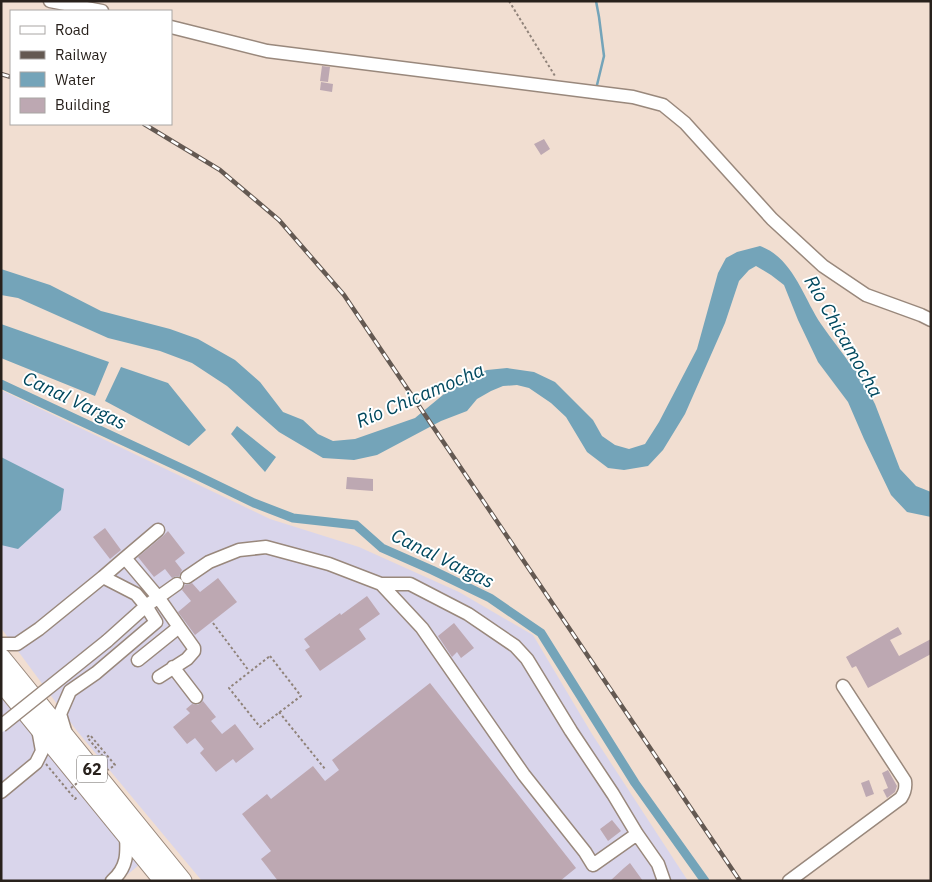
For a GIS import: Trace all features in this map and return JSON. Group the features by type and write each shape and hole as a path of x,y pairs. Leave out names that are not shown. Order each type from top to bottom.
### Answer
{"highway":[{"name":"62","path":"1,658 182,881"},
{"name":"62","path":"1,681 164,881"}],"street":[{"path":"50,1 97,10"},
{"path":"172,27 268,51 633,97 663,105 685,123 772,219 823,266 866,295 931,320"},
{"path":"1,644 17,644 39,629 104,577 158,530"},
{"path":"136,594 154,593 182,580 209,562 238,550 266,547 329,564 381,584 410,584 468,614 515,646 527,658 571,731 658,864 664,881"},
{"path":"125,558 154,593 194,648 194,651 186,659 159,678"},
{"path":"104,577 136,594 156,622"},
{"path":"381,584 422,628 524,775 585,852 593,865 637,834"},
{"path":"1,726 107,641 146,606 154,593"},
{"path":"69,741 60,714 70,691 96,673 168,612"},
{"path":"138,660 179,627"},
{"path":"173,667 196,697"},
{"path":"789,881 901,798 905,792 906,781 843,686"},
{"path":"1,792 36,763 42,751 37,724"},
{"path":"112,881 119,875 126,858 126,834"}],"path":[{"path":"509,1 564,88"},
{"path":"213,623 250,672"},
{"path":"270,656 301,696 260,727 230,688 250,672 270,656"},
{"path":"279,712 325,769"},
{"path":"71,788 106,760 87,737 90,735 115,764 99,778"}],"shaded area":[{"path":"1,390 270,519 359,547 459,592 533,635 592,734 688,881 202,881 77,731 1,628"},
{"path":"1,690 140,864 120,881 1,881"}],"water":[{"path":"760,246 781,259 789,269 821,324 860,375 875,404 900,469 916,486 931,492 931,517 907,512 891,495 848,402 818,362 784,285 756,266 749,270 739,281 725,323 685,414 663,450 648,466 624,470 608,468 587,452 566,417 551,403 529,388 517,385 503,386 491,391 477,399 467,411 441,421 377,455 354,460 323,458 279,432 227,386 192,363 160,351 108,338 18,298 1,295 1,269 50,285 101,311 170,329 198,339 235,360 260,382 283,412 303,420 318,434 333,441 355,439 415,418 461,380 487,370 507,368 534,372 555,382 593,420 602,436 615,445 629,449 645,444 659,422 697,349 718,273 726,258 737,252"},
{"path":"1,324 109,362 95,396 1,358"},
{"path":"121,367 168,383 206,430 189,446 105,401"},
{"path":"237,426 276,457 265,472 231,434"},
{"path":"1,457 64,489 61,510 18,549 1,545"}],"building":[{"path":"322,66 330,67 328,82 320,81"},
{"path":"321,82 333,84 332,92 320,90"},
{"path":"544,139 550,149 541,155 534,144"},
{"path":"347,477 373,479 373,491 346,489"},
{"path":"105,528 121,550 110,559 93,537"},
{"path":"168,531 185,553 175,561 182,570 179,576 172,578 165,569 154,577 138,557"},
{"path":"218,578 237,602 195,635 178,612 191,601 182,590 185,585 192,583 200,592"},
{"path":"367,596 380,614 359,629 366,639 320,671 305,650 310,647 304,639"},
{"path":"454,623 474,648 461,658 457,652 452,657 438,636"},
{"path":"898,627 902,634 890,640 899,656 931,639 931,654 868,688 856,666 852,668 846,657"},
{"path":"430,683 576,868 560,881 278,881 261,859 271,851 242,814 267,794 271,799 313,766 325,781 339,770 332,760"},
{"path":"203,701 216,717 211,721 222,734 235,724 254,749 236,763 233,759 216,772 200,753 204,749 195,738 187,744 173,727 190,713 186,709 192,704 198,705"},
{"path":"888,770 897,786 895,792 887,798 883,790 888,788 882,773"},
{"path":"869,780 874,794 866,797 861,783"},
{"path":"612,820 621,831 608,841 600,829"},
{"path":"630,863 643,881 610,881 624,868"}],"waterway":[{"path":"596,1 604,56 597,85"},
{"name":"Canal Vargas","path":"1,384 254,503 293,518 356,525 382,548 490,598 541,633 635,783 705,881"}],"railway":[{"path":"1,74 10,77"},
{"path":"146,125 220,170 279,220 344,295 740,881"}],"water label":[{"name":"Río Chicamocha","path":"844,336"},
{"name":"Río Chicamocha","path":"420,395"}]}
